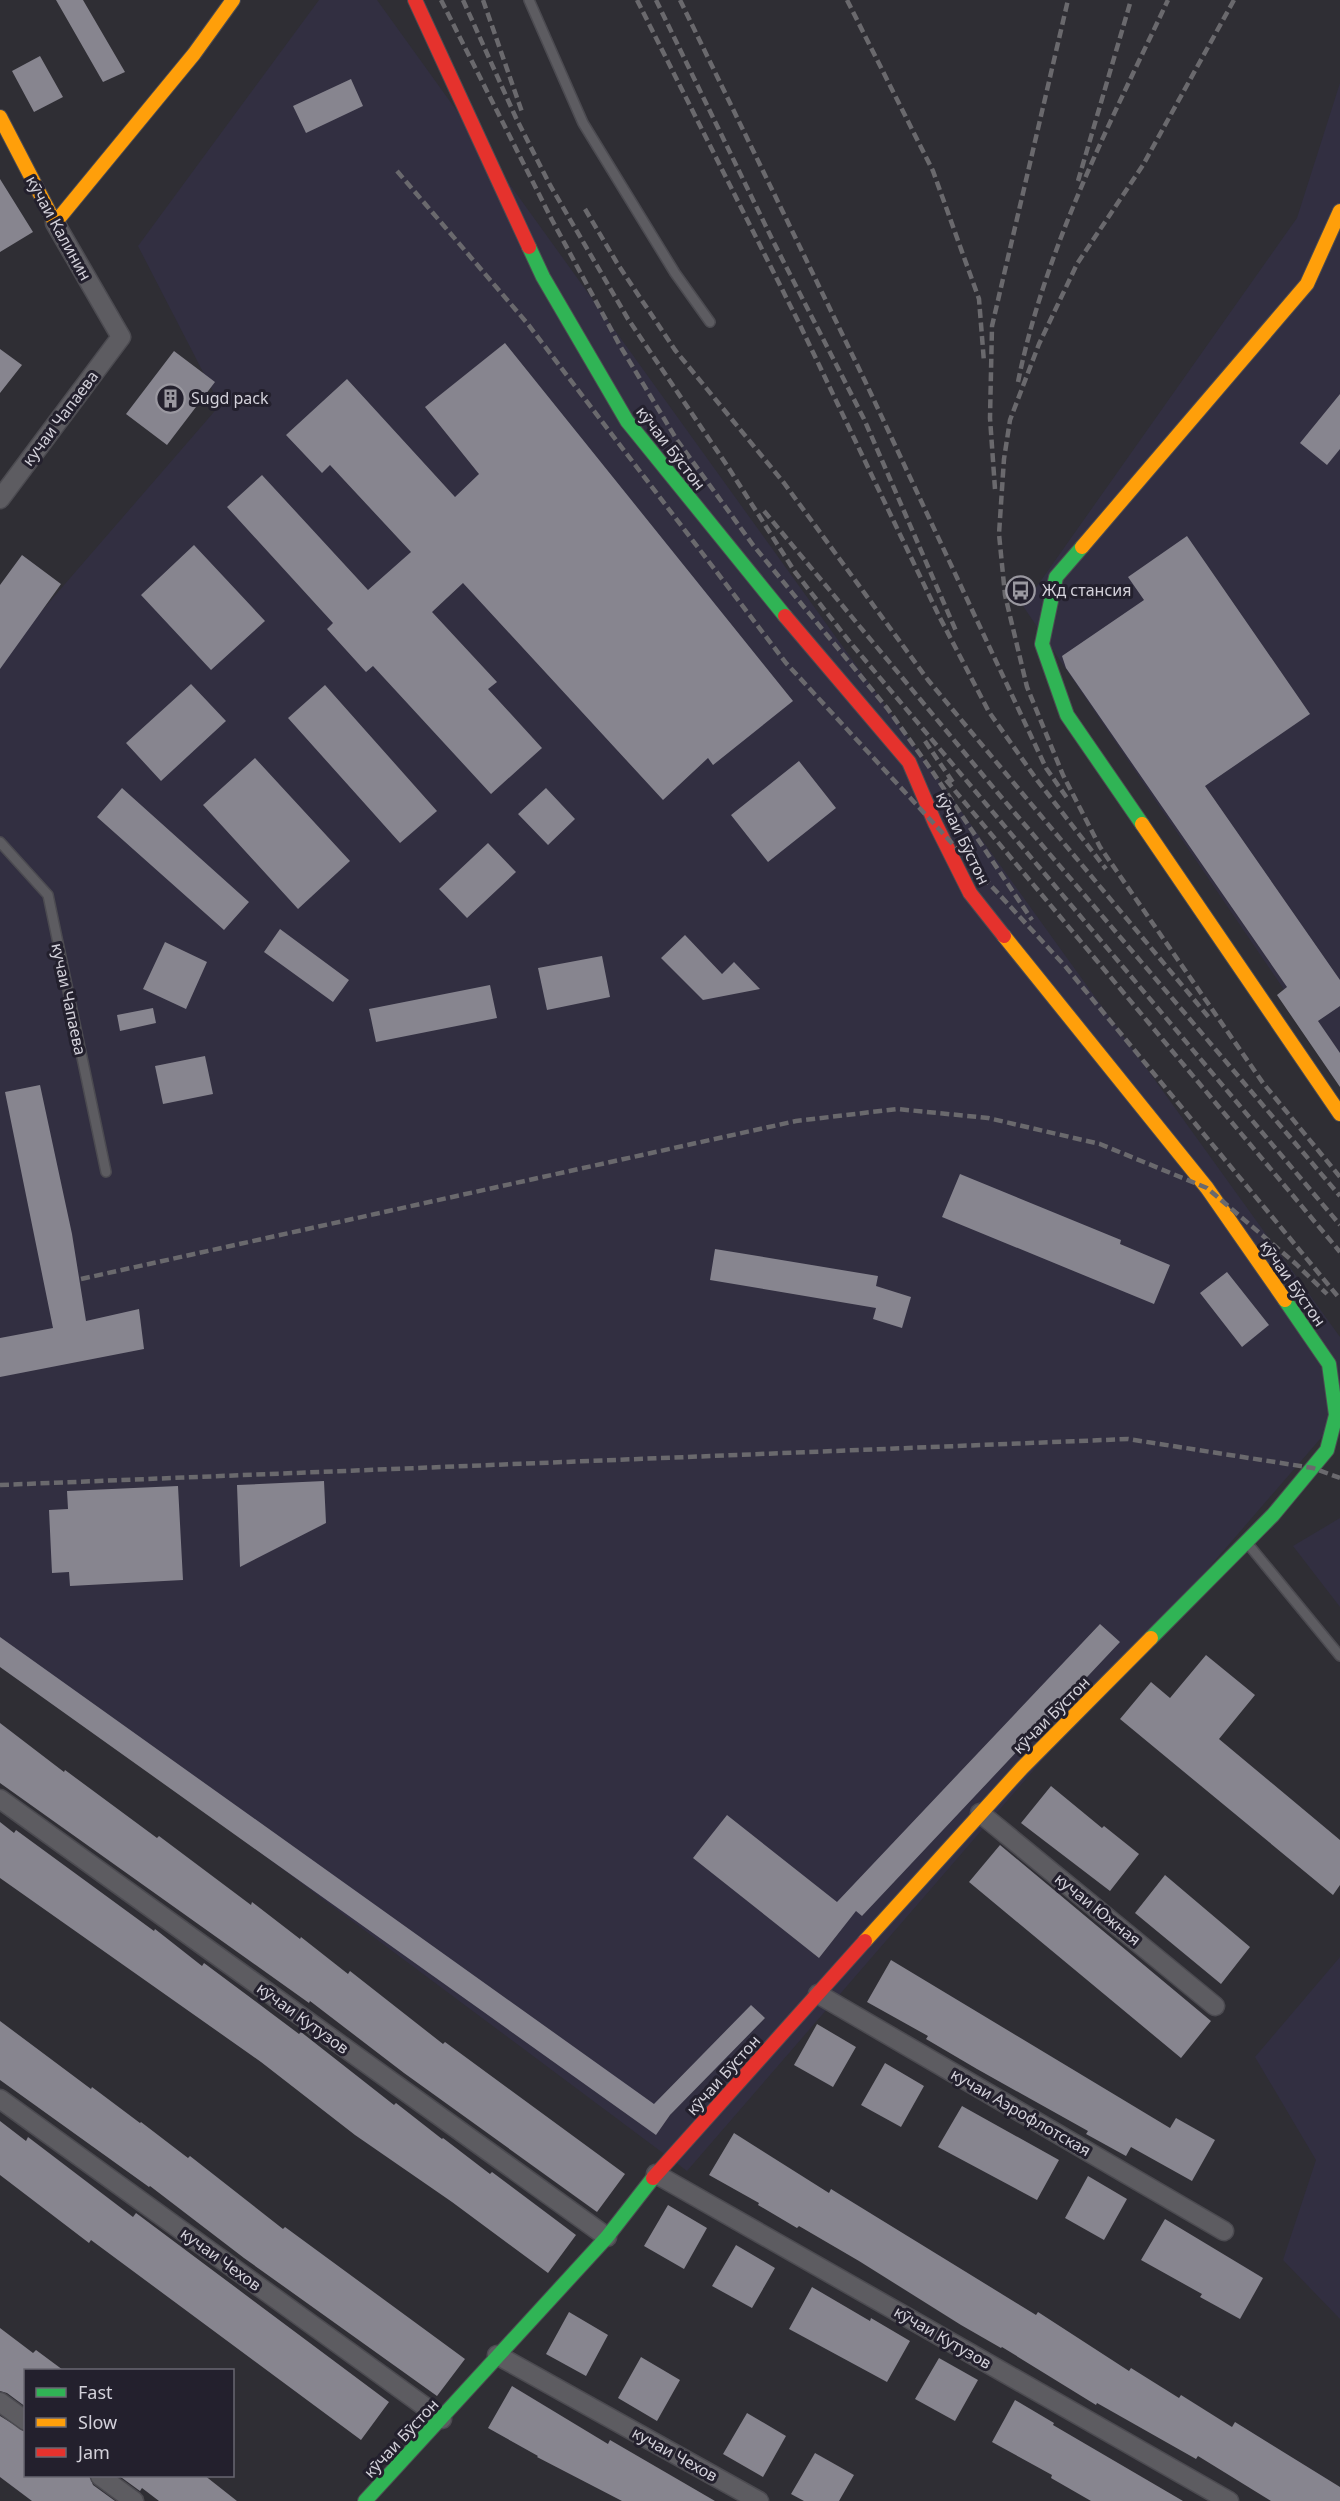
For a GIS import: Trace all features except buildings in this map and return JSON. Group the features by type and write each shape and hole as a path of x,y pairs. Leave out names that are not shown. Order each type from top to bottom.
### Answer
{"main road":[{"name":"кӯчаи Бӯстон","path":"365,2501 607,2236 656,2174 980,1813 1274,1515 1328,1450 1336,1415 1329,1364 1207,1188 970,893 934,823 909,762 742,565 627,421 543,277 415,0"},
{"path":"55,223 225,5"},
{"name":"кӯчаи Калинин","path":"0,117 55,223"},
{"path":"1340,212 1307,285 1056,577 1042,644 1067,715 1340,1114"}],"street":[{"name":"кӯчаи Калинин","path":"55,223 121,337"},
{"name":"кучаи Чапаева","path":"0,499 121,337"},
{"name":"кӯчаи Кутузов","path":"0,1799 607,2236"},
{"name":"кучаи Южная","path":"980,1813 1215,2006"},
{"name":"кучаи Аэрофлотская","path":"818,1994 1224,2231"},
{"name":"кучаи Чехов","path":"0,2099 442,2419"},
{"name":"кӯчаи Кутузов","path":"656,2174 1229,2501"},
{"name":"кучаи Чехов","path":"497,2355 759,2501"},
{"path":"0,2402 24,2420"},
{"path":"103,2477 134,2501"}],"lane":[{"path":"529,0 583,123 675,273 710,322"},
{"name":"кучаи Чапаева","path":"0,842 48,895 106,1172"},
{"path":"1247,1542 1340,1656"}],"shaded area":[{"path":"319,0 377,0 1340,1337 1340,1416 687,2171 0,1658 0,659 220,405 138,246"},
{"path":"1340,83 1340,1072 1023,606 1297,218"},
{"path":"1340,1518 1340,1607 1293,1546"},
{"path":"1340,1957 1340,2319 1283,2260 1316,2160 1255,2057"}],"railway":[{"path":"441,0 552,220 619,344 677,440 753,545 887,708 1032,920"},
{"path":"463,0 516,118 550,185 628,319 728,467 795,572 849,641 1340,1225"},
{"path":"483,0 522,112"},
{"path":"637,0 799,323 939,616 989,712 1037,780 1106,869"},
{"path":"656,0 773,241 864,419 956,631"},
{"path":"680,0 865,381 1046,768 1067,798"},
{"path":"847,0 933,171 979,299 984,362"},
{"path":"995,489 990,418 992,326 1068,0"},
{"path":"1078,181 1131,0"},
{"path":"1018,382 1030,332 1062,235 1102,140 1168,0"},
{"path":"1234,0 1143,165 1077,264 1039,344 1010,420 1004,459 999,534 1005,595 1027,687 1063,775 1100,847 1263,1083 1340,1177"},
{"path":"397,171 527,323 786,663 1065,966 1340,1299"},
{"path":"585,209 617,263 675,350 784,483 928,680 1211,1020"},
{"path":"764,511 997,792 1340,1196"},
{"path":"925,741 954,784"},
{"path":"946,780 1340,1252"},
{"path":"81,1279 796,1121 897,1109 988,1118 1100,1144 1207,1188 1296,1264 1327,1294"},
{"path":"0,1485 1128,1439 1313,1468 1340,1478"}],"traffic: fast":[{"path":"529,247 543,277 627,421 785,616"},
{"path":"1082,547 1056,577 1042,644 1067,715 1142,824"},
{"path":"1151,1638 1273,1515 1327,1450 1336,1415 1329,1364 1285,1300"},
{"path":"365,2501 607,2237 653,2178"}],"traffic: slow":[{"path":"0,117 55,223 194,54 233,0"},
{"path":"1082,547 1307,284 1340,211"},
{"path":"1142,824 1340,1114"},
{"path":"1004,936 1207,1188 1285,1300"},
{"path":"865,1941 1022,1768 1151,1638"}],"traffic: jam":[{"path":"415,0 529,247"},
{"path":"785,616 909,762 935,823 970,893 1004,936"},
{"path":"653,2178 865,1941"}],"place":[{"name":"Sugd pack","path":"170,398"},
{"name":"Жд стансия","path":"1021,590"}]}
